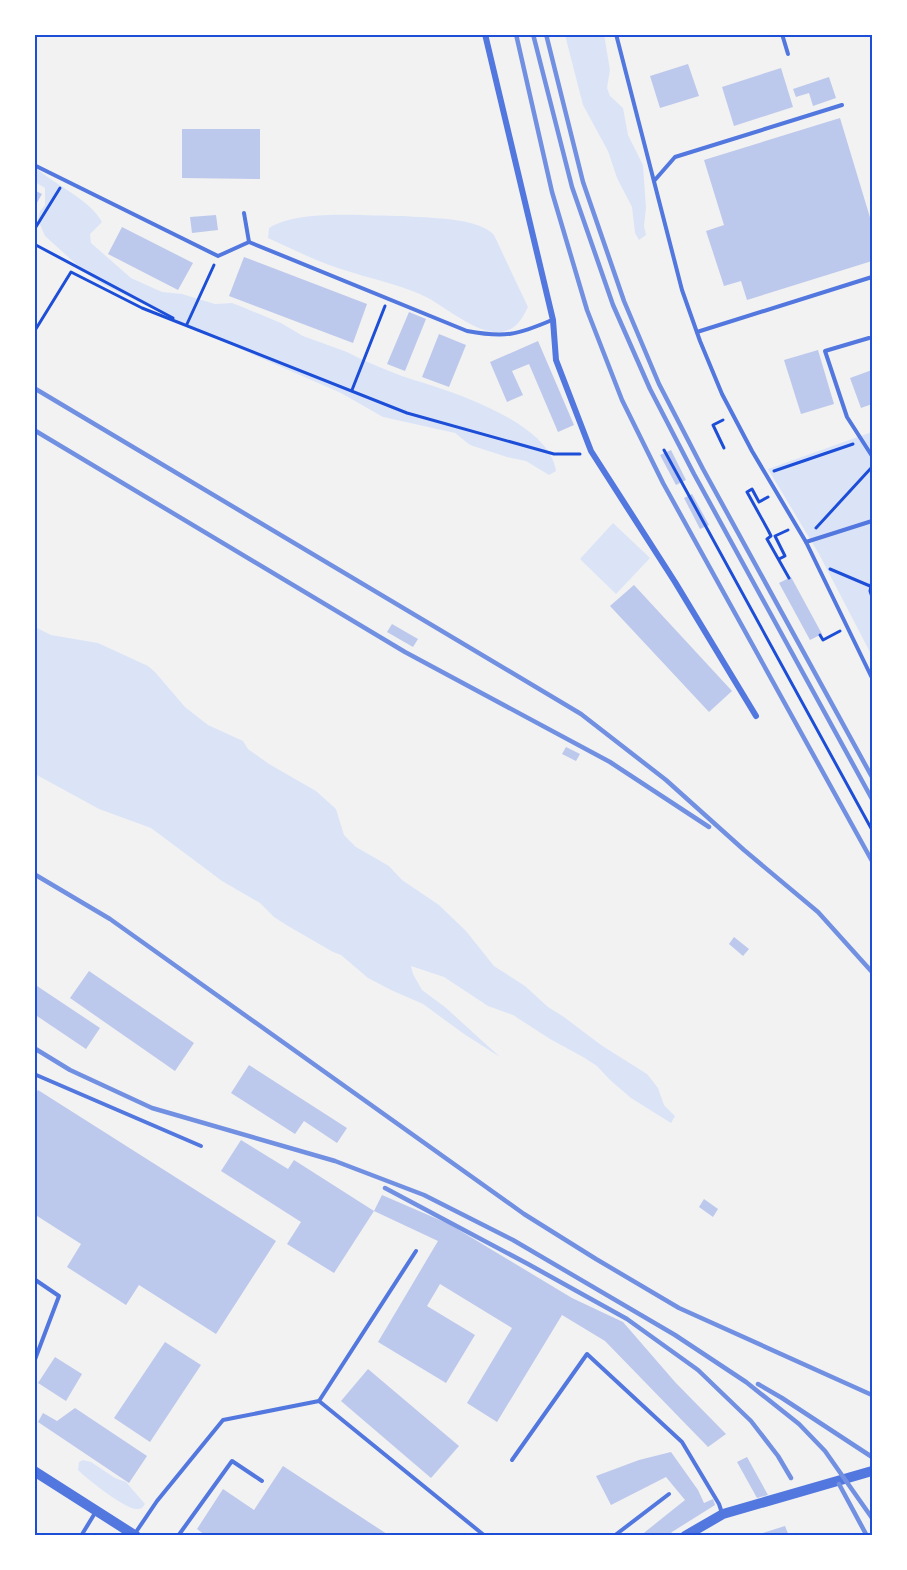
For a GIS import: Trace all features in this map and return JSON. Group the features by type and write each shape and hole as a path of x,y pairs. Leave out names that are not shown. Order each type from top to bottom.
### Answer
{"street":[{"path":"484,34 553,320 556,360 591,451 675,582 756,716"},
{"path":"34,1471 135,1535"},
{"path":"685,1536 723,1514 873,1471"}],"lane":[{"path":"616,34 682,290 697,332 722,394 806,542 873,678"},
{"path":"782,34 788,54"},
{"path":"654,182 675,157 842,105"},
{"path":"34,165 218,256 249,242 467,331 495,336 524,332 553,320"},
{"path":"244,213 249,242"},
{"path":"697,332 873,277"},
{"path":"869,338 825,351 848,417 873,456"},
{"path":"806,542 873,522"},
{"path":"34,1074 201,1146"},
{"path":"135,1535 157,1501 223,1420 319,1401 416,1251"},
{"path":"34,1279 59,1296 34,1362"},
{"path":"513,1460 587,1354 682,1442 723,1514"},
{"path":"319,1401 485,1536"},
{"path":"178,1536 232,1461 262,1481"},
{"path":"614,1536 669,1494"},
{"path":"81,1536 97,1510"}],"path":[{"path":"34,230 65,180"},
{"path":"34,244 186,325"},
{"path":"186,325 218,256"},
{"path":"34,332 71,272 142,308 407,412 554,454 580,454 591,451"},
{"path":"352,390 388,299"},
{"path":"713,425 724,448"},
{"path":"789,578 767,539 771,536 747,492 752,489 759,502 769,496 758,478 766,473 863,440"},
{"path":"664,450 873,830"},
{"path":"820,531 810,535 873,468"},
{"path":"775,536 785,556 778,559"},
{"path":"817,564 870,586"},
{"path":"873,580 870,586 873,597"},
{"path":"820,635 822,640 834,634"}],"shaded area":[{"path":"604,34 610,70 607,88 610,96 623,108 628,135 643,165 646,235 639,240 635,233 632,207 617,178 608,151 583,105 565,35"},
{"path":"34,166 80,199 96,214 102,222 90,234 91,243 131,278 162,292 182,294 215,304 232,303 281,323 303,336 347,352 388,371 475,401 519,424 537,438 550,454 556,471 549,475 526,461 470,445 455,433 383,417 341,393 190,327 102,284 87,274 45,236 38,220 40,211 45,205 45,188 35,182"},
{"path":"333,215 403,216 465,222 486,229 494,235 528,307 518,323 512,329 502,332 484,330 464,321 419,294 332,266 268,238 269,228 297,218"},
{"path":"872,432 872,656 819,554 768,469"},
{"path":"613,523 650,558 616,594 580,559"},
{"path":"35,627 51,635 98,643 148,666 185,707 208,725 243,741 248,749 269,764 316,791 336,809 344,835 356,847 389,866 402,880 439,905 466,931 494,966 525,986 548,1007 601,1045 647,1074 658,1088 664,1105 675,1116 671,1123 631,1098 597,1066 583,1057 513,1015 488,1006 444,977 411,966 422,990 445,1007 500,1057 423,1004 368,978 341,955 274,917 260,903 222,881 151,828 99,809 35,774"},
{"path":"83,1460 91,1462 115,1478 126,1482 145,1504 139,1509 132,1508 97,1486 78,1470 79,1462"}],"building":[{"path":"688,64 699,96 660,108 650,76"},
{"path":"781,68 793,107 734,126 722,87"},
{"path":"829,77 836,98 813,106 809,93 796,97 793,89"},
{"path":"840,118 872,224 872,261 747,300 741,281 724,286 706,231 724,225 704,160"},
{"path":"182,129 260,129 260,179 182,178"},
{"path":"34,190 42,194 34,208"},
{"path":"216,215 218,230 192,233 190,217"},
{"path":"122,227 193,263 178,290 108,254"},
{"path":"244,257 367,304 353,343 229,296"},
{"path":"409,312 426,319 405,371 387,364"},
{"path":"439,334 466,345 449,387 422,377"},
{"path":"538,341 574,425 558,432 529,364 512,371 523,395 507,402 490,362"},
{"path":"818,350 834,404 801,414 784,360"},
{"path":"872,370 872,404 861,408 850,378"},
{"path":"671,450 686,480 676,485 660,455"},
{"path":"692,494 709,525 700,529 684,498"},
{"path":"791,577 822,634 810,640 779,583"},
{"path":"634,585 732,691 709,712 610,606"},
{"path":"392,624 418,639 413,647 387,632"},
{"path":"566,747 580,754 576,761 562,754"},
{"path":"734,937 749,949 743,956 729,944"},
{"path":"89,971 194,1043 175,1071 70,998"},
{"path":"34,984 100,1028 86,1049 34,1014"},
{"path":"249,1065 347,1128 337,1143 304,1121 295,1134 231,1093"},
{"path":"38,1090 276,1241 216,1334 139,1285 126,1305 67,1267 81,1244 34,1214 34,1096"},
{"path":"241,1140 288,1169 294,1160 374,1211 334,1273 287,1244 301,1222 221,1171"},
{"path":"382,1195 449,1224 572,1298 623,1322 675,1382 726,1434 708,1447 605,1341 562,1315 497,1422 467,1403 512,1328 440,1284 427,1306 475,1335 446,1383 378,1342 438,1241 374,1211"},
{"path":"704,1199 718,1209 713,1217 699,1207"},
{"path":"165,1342 201,1365 150,1442 114,1418"},
{"path":"55,1357 82,1374 66,1401 38,1383"},
{"path":"368,1369 459,1446 431,1478 341,1401"},
{"path":"75,1408 147,1456 129,1483 38,1422 43,1413 57,1421"},
{"path":"671,1452 698,1490 704,1503 713,1499 715,1505 669,1536 640,1536 685,1500 666,1477 611,1505 596,1476 639,1460"},
{"path":"747,1457 768,1495 757,1498 737,1462"},
{"path":"283,1466 390,1536 206,1536 197,1529 223,1489 254,1510"},
{"path":"785,1526 789,1536 756,1536 756,1535"}],"railway":[{"path":"516,34 552,192 587,310 622,400 663,483 872,861"},
{"path":"533,34 572,187 613,305 650,389 872,799"},
{"path":"546,34 583,182 624,301 659,384 703,469 872,777"},
{"path":"34,388 581,714 666,780 818,912 872,972"},
{"path":"34,430 405,652 610,762 709,827"},
{"path":"34,874 110,919 524,1214 596,1259 679,1308 872,1395"},
{"path":"34,1048 70,1070 152,1108 335,1161 424,1195 513,1240 675,1335 746,1382 799,1424 825,1451 872,1518"},
{"path":"385,1188 627,1319 698,1370 751,1421 778,1456 791,1478"},
{"path":"758,1384 872,1457"},
{"path":"839,1484 867,1536"}]}
